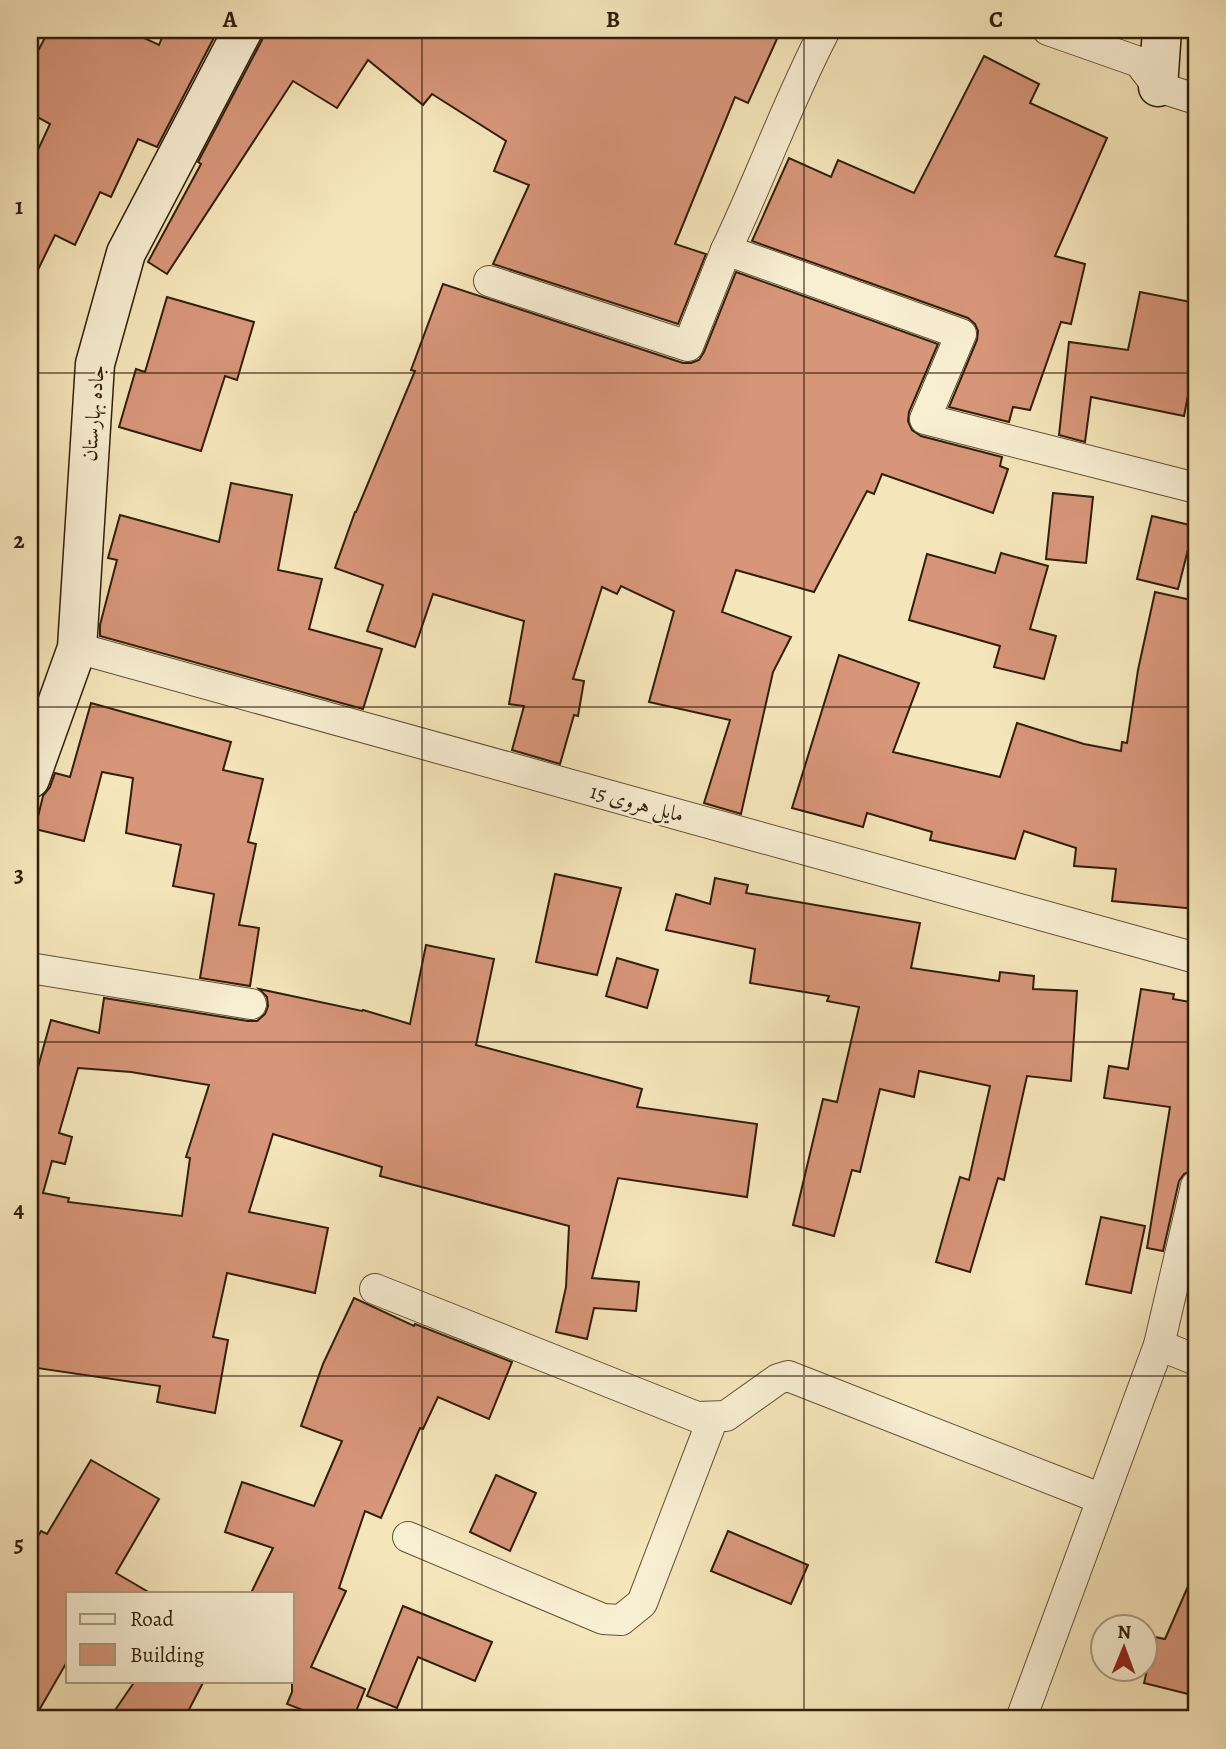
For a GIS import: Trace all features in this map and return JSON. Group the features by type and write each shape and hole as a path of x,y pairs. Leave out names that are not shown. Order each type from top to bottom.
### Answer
{"street":[{"name":"جاده بهارستان","path":"30,779 77,648 95,364 126,253 243,30"},
{"path":"489,281 688,346 797,83 825,30"},
{"path":"1048,30 1139,62 1158,87 1196,99"},
{"path":"1158,87 1162,30"},
{"path":"1158,87 1196,87"},
{"path":"726,250 961,334 925,419 1196,488"},
{"name":"مایل هروی 15","path":"77,648 1196,958"},
{"path":"30,968 251,1004"},
{"path":"1021,1719 1158,1345 1196,1186"},
{"path":"375,1289 697,1417 726,1416 778,1379 788,1376 1102,1499"},
{"path":"1158,1345 1196,1360"},
{"path":"408,1537 603,1619 621,1620 642,1603 713,1418"}],"building":[{"path":"49,30 127,30 159,45 165,30 218,30 157,147 138,139 111,197 100,192 75,245 55,235 30,286 30,167 50,124 30,113 30,66"},
{"path":"265,30 781,30 748,103 735,97 675,244 706,254 678,324 493,264 529,185 494,171 506,141 432,94 423,105 368,60 337,108 293,81 167,274 148,262 201,164 198,162"},
{"path":"984,56 1039,84 1030,103 1107,138 1055,256 1085,264 1071,324 1061,322 1030,410 1013,407 1009,422 949,407 977,340 978,331 968,318 752,241 789,158 831,177 838,160 914,193"},
{"path":"736,272 938,344 909,412 908,421 912,430 921,436 1002,457 1000,466 1008,469 993,513 882,474 874,494 867,491 814,592 736,570 722,612 791,637 773,672 741,814 704,803 730,720 649,702 674,611 621,586 617,594 602,587 573,679 584,681 578,716 574,715 560,764 512,750 524,706 509,704 524,621 433,594 415,647 367,631 383,585 335,568 355,512 415,371 411,370 443,284 683,363 691,363 699,360 704,352"},
{"path":"1140,292 1196,303 1196,355 1184,416 1091,397 1085,442 1059,435 1069,342 1128,350"},
{"path":"167,297 254,322 237,380 225,376 201,451 119,427 136,369 145,372"},
{"path":"231,483 292,495 278,570 322,579 309,629 382,649 363,709 100,636 100,625 117,560 108,558 120,515 219,542"},
{"path":"1053,493 1093,497 1086,563 1046,559"},
{"path":"1152,516 1194,526 1178,589 1137,579"},
{"path":"1001,553 1048,566 1030,629 1056,636 1044,679 994,667 1000,646 909,620 927,554 995,573"},
{"path":"1155,592 1196,601 1196,909 1112,901 1116,869 1074,866 1076,848 1024,831 1015,859 930,840 932,832 867,813 863,827 792,808 839,655 919,683 893,752 1000,777 1017,723 1084,744 1121,751 1122,742 1127,743 1138,670"},
{"path":"91,703 231,742 223,770 263,779 248,842 256,844 239,925 259,928 250,986 200,978 214,894 173,886 181,845 126,833 133,778 102,772 84,841 35,829 43,796 55,773 70,777"},
{"path":"555,874 621,888 597,975 536,962"},
{"path":"715,878 748,885 746,893 920,923 911,968 999,981 1000,972 1034,976 1033,989 1077,991 1071,1081 1027,1076 1004,1180 998,1178 970,1272 936,1262 960,1177 969,1180 990,1086 919,1071 914,1097 880,1089 860,1172 852,1170 834,1236 793,1225 823,1099 837,1102 859,1007 827,1001 829,996 750,983 755,949 666,930 676,894 710,904"},
{"path":"426,945 494,959 476,1045 642,1089 637,1107 757,1124 747,1197 618,1178 592,1278 639,1282 636,1311 594,1308 587,1339 556,1332 566,1287 569,1226 380,1176 382,1167 273,1134 249,1212 328,1228 315,1293 227,1273 213,1337 228,1340 215,1413 157,1402 160,1386 30,1367 30,1222 33,1206 30,1206 30,1096 51,1020 99,1033 104,998 257,1021 265,1014 268,1006 267,997 259,989 363,1010 410,1024","holes":["78,1068 131,1072 209,1085 186,1157 190,1158 182,1216 68,1202 69,1198 43,1193 52,1161 65,1164 72,1137 59,1133"]},
{"path":"617,958 658,970 647,1008 606,996"},
{"path":"1141,989 1174,994 1173,999 1196,1003 1196,1169 1184,1174 1179,1181 1163,1251 1147,1248 1170,1107 1104,1098 1109,1066 1128,1069"},
{"path":"1101,1217 1145,1226 1131,1293 1086,1284"},
{"path":"354,1298 414,1326 415,1324 512,1362 489,1419 438,1397 423,1429 420,1428 381,1518 365,1511 339,1588 346,1591 311,1667 365,1689 353,1719 326,1719 287,1704 294,1682 294,1592 251,1592 273,1548 225,1532 242,1482 314,1506 342,1441 301,1426 323,1364"},
{"path":"91,1460 159,1499 116,1573 148,1592 66,1592 66,1663 34,1719 30,1719 30,1550 41,1531 47,1534"},
{"path":"496,1475 536,1493 510,1551 470,1532"},
{"path":"728,1531 808,1565 791,1604 711,1571"},
{"path":"1196,1568 1196,1696 1144,1683 1160,1682 1160,1638 1165,1639"},
{"path":"403,1606 492,1642 475,1681 418,1657 397,1708 367,1696"},
{"path":"134,1682 203,1682 184,1719 109,1719"}]}
